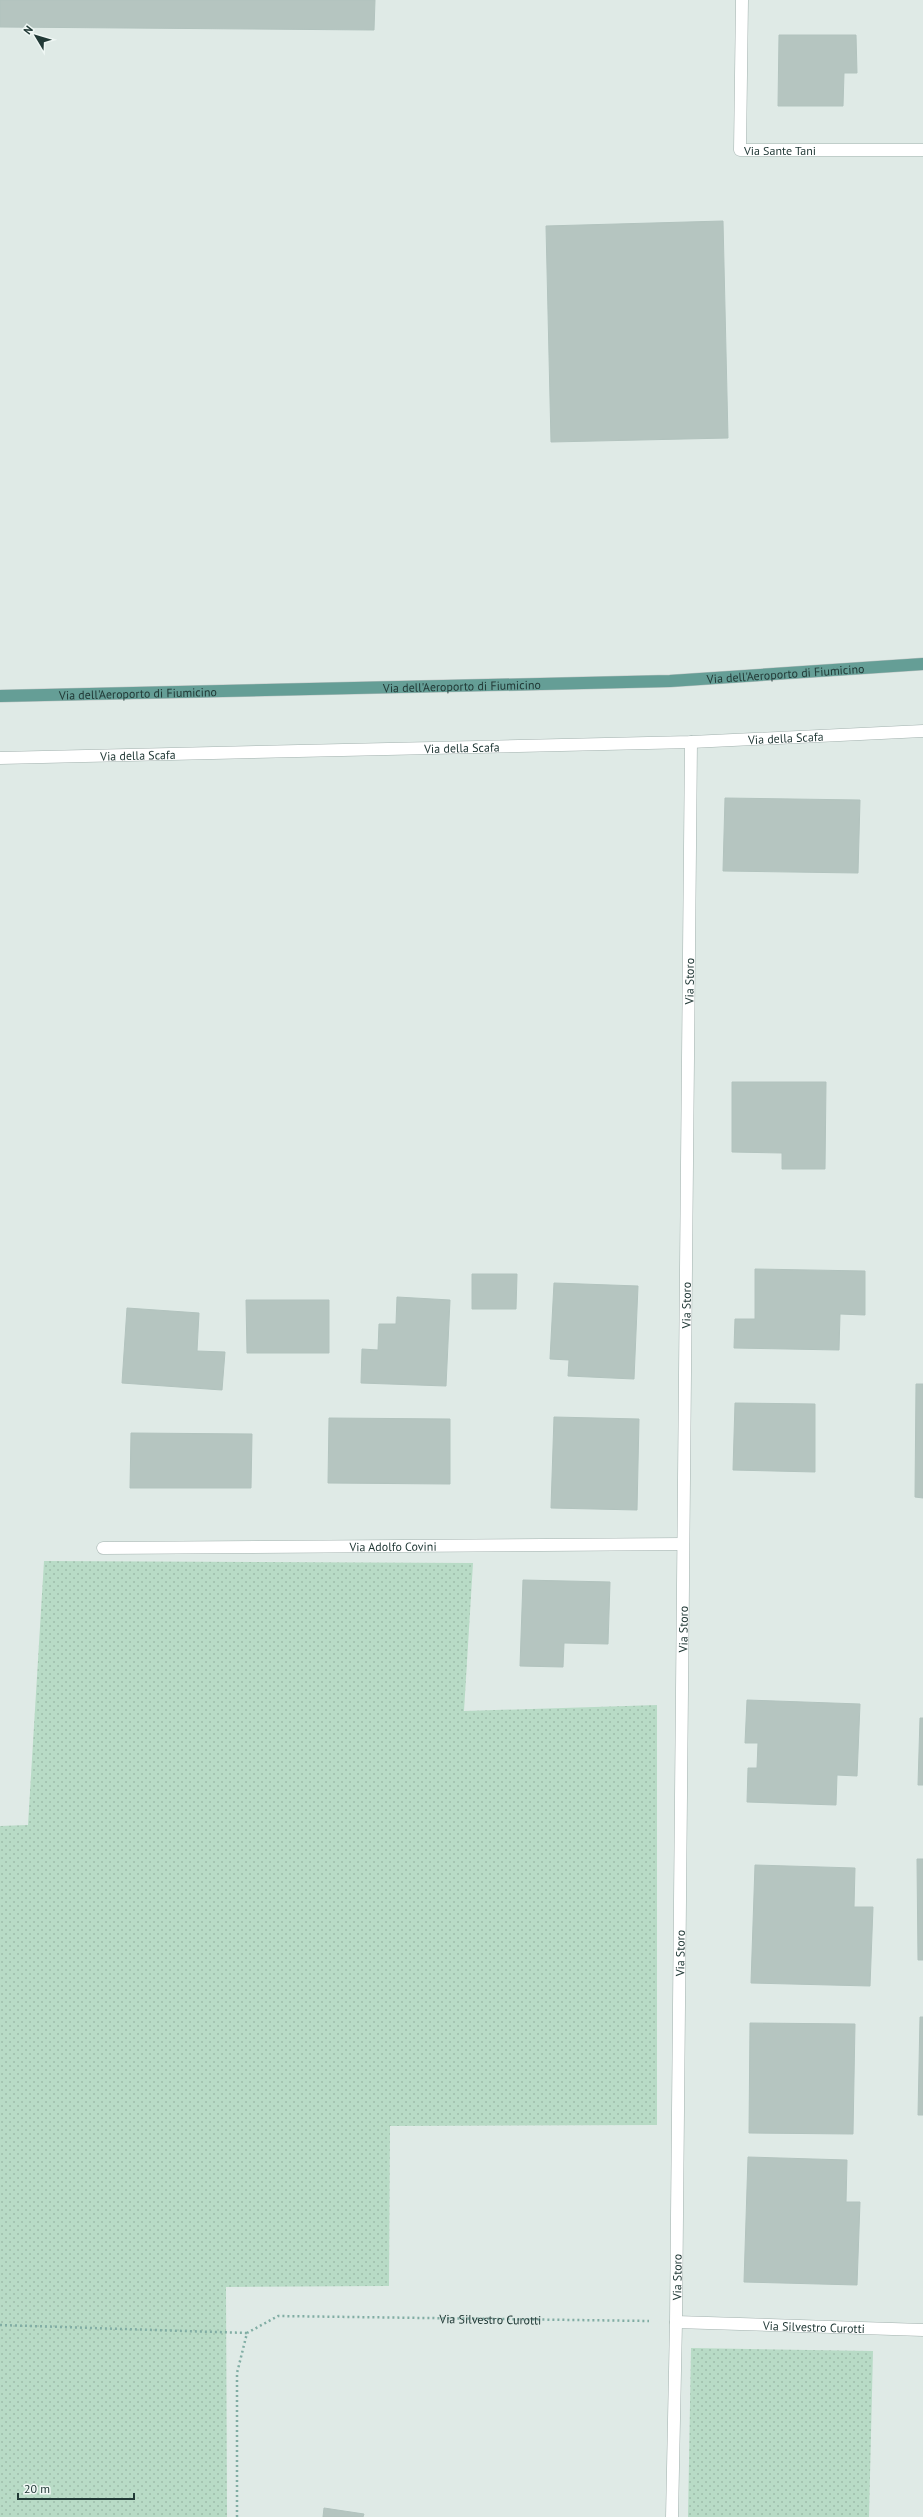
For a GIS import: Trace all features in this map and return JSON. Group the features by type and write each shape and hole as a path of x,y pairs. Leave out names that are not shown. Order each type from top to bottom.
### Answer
{"main road":[{"name":"Via dell'Aeroporto di Fiumicino","path":"0,696 670,681 923,664"}],"street":[{"name":"Via Sante Tani","path":"742,0 740,150 923,150"},
{"name":"Via della Scafa","path":"0,758 691,742 923,731"},
{"name":"Via Storo","path":"672,2517 676,2322 691,742"},
{"name":"Via Adolfo Covini","path":"103,1548 683,1544"},
{"name":"Via Silvestro Curotti","path":"676,2322 923,2330"}],"path":[{"name":"Via Silvestro Curotti","path":"247,2332 278,2316 676,2322"},
{"path":"0,2326 247,2332 237,2373 236,2517"}],"green space":[{"path":"44,1561 473,1563 464,1711 657,1705 657,2125 390,2126 389,2286 226,2287 227,2517 0,2517 0,1826 28,1825"},
{"path":"691,2348 873,2351 869,2517 688,2517"}],"building":[{"path":"0,0 375,0 374,30 0,27"},
{"path":"779,35 856,35 857,73 844,73 843,106 778,106"},
{"path":"723,221 728,438 551,442 546,226"},
{"path":"725,798 860,800 858,873 723,871"},
{"path":"732,1082 826,1082 825,1169 782,1169 782,1153 732,1152"},
{"path":"755,1269 865,1271 865,1315 840,1314 839,1350 734,1348 735,1319 755,1319"},
{"path":"472,1274 517,1274 516,1309 472,1309"},
{"path":"554,1283 638,1286 634,1379 568,1376 569,1360 550,1359"},
{"path":"397,1297 450,1300 446,1386 361,1383 362,1349 378,1350 379,1324 396,1324"},
{"path":"246,1300 329,1300 329,1353 247,1353"},
{"path":"127,1308 199,1313 197,1351 225,1352 222,1390 122,1383"},
{"path":"916,1384 923,1384 923,1498 915,1497"},
{"path":"735,1403 815,1404 815,1472 733,1470"},
{"path":"554,1417 639,1419 637,1510 551,1508"},
{"path":"329,1418 450,1419 450,1484 328,1483"},
{"path":"131,1433 252,1434 251,1488 130,1488"},
{"path":"523,1580 610,1582 608,1644 564,1643 563,1667 520,1666"},
{"path":"747,1700 860,1704 857,1776 837,1775 836,1805 747,1802 748,1768 757,1768 758,1743 745,1743"},
{"path":"920,1718 923,1718 923,1785 918,1785"},
{"path":"917,1859 923,1859 923,1960 918,1960"},
{"path":"755,1865 855,1868 854,1907 873,1907 870,1986 751,1983"},
{"path":"920,2017 923,2017 923,2115 918,2115"},
{"path":"750,2023 855,2024 853,2134 749,2133"},
{"path":"748,2157 847,2160 846,2202 860,2202 857,2285 744,2282"},
{"path":"324,2508 364,2514 363,2517 323,2517"}]}
